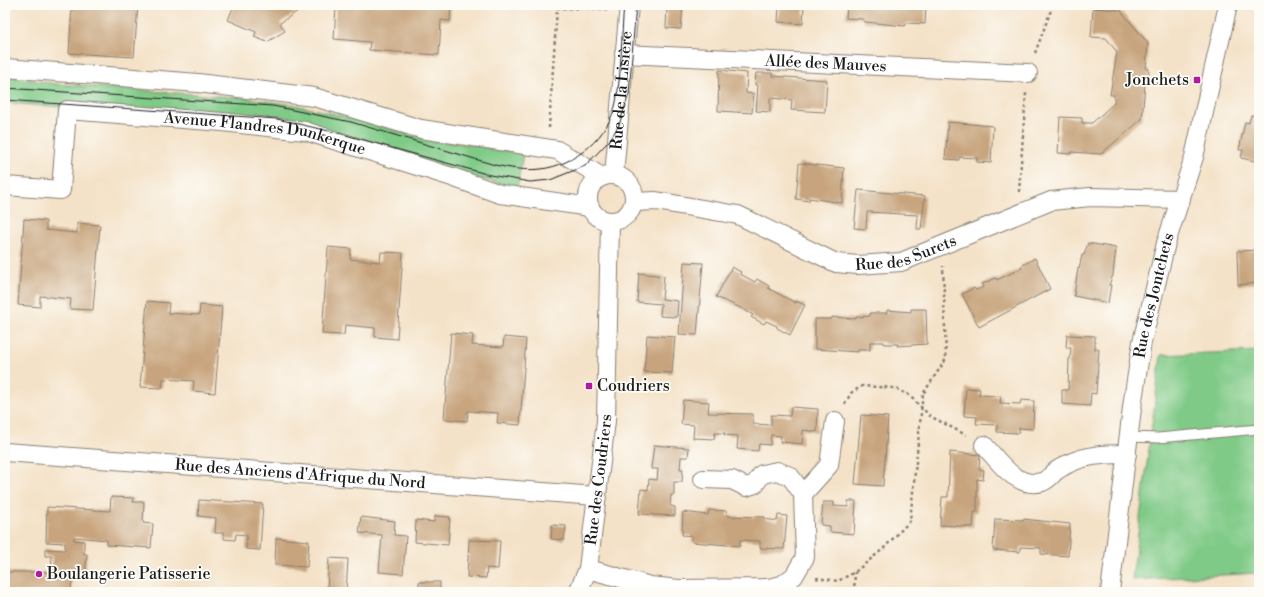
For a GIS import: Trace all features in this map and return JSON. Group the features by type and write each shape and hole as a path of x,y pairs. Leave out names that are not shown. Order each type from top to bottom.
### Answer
{"street":[{"name":"Rue des Jontchets","path":"1110,592 1142,342 1166,243 1194,157 1228,5"},
{"name":"Rue de la Lisière","path":"608,176 624,54 620,7"},
{"name":"Allée des Mauves","path":"624,54 1028,73"},
{"path":"5,68 198,83 314,97 421,129 494,141 533,145 556,150 608,176 621,178 630,185 634,196 634,202 626,215 610,221 595,214 590,207 589,198 590,190 596,181 608,176"},
{"name":"Avenue Flandres Dunkerque","path":"5,186 61,190 67,110 222,122 305,131 452,177 500,194 590,207"},
{"name":"Rue des Surets","path":"634,202 656,201 738,215 836,263 858,266 901,262 1051,201 1090,197 1181,199"},
{"name":"Rue des Coudriers","path":"578,592 588,569 606,421 610,221"},
{"path":"804,494 829,465 835,421"},
{"path":"984,445 1003,467 1018,480 1030,484 1044,482 1059,469 1094,454 1128,446"},
{"name":"Rue des Anciens d'Afrique du Nord","path":"5,452 596,496"},
{"path":"588,569 650,586 679,590 769,590 794,576 805,557 804,494 790,476 777,471 762,474 755,484 746,487 732,480 703,479"}],"lane":[{"path":"1128,446 1158,438 1259,430"}],"path":[{"path":"1017,214 1028,73 1053,5"},
{"path":"548,131 557,8 620,7"},
{"path":"794,576 838,581 855,572 883,549 910,521 923,394 946,359 942,246"},
{"path":"835,421 851,393 862,386 895,388 909,395 930,416 984,445"},
{"path":"854,592 855,572"}],"green space":[{"path":"7,76 56,84 247,98 295,105 347,117 433,141 478,145 523,154 517,188 244,120 7,103"},
{"path":"1259,351 1259,573 1132,580 1161,355"}],"building":[{"path":"72,5 138,5 134,57 69,53"},
{"path":"234,5 307,5 280,23 285,31 267,42 254,37 256,32 228,20"},
{"path":"327,5 451,5 450,21 441,20 439,55 369,50 370,42 334,39 336,7"},
{"path":"667,5 683,5 681,29 666,28"},
{"path":"779,5 804,5 803,24 778,22"},
{"path":"847,5 926,5 925,24 907,23 905,26 865,22 862,19 846,18"},
{"path":"1093,8 1120,10 1148,43 1146,69 1149,69 1148,84 1145,84 1142,119 1101,154 1071,152 1071,154 1058,153 1060,117 1082,118 1082,123 1092,123 1114,103 1114,95 1110,95 1117,52 1106,38 1091,37"},
{"path":"719,70 747,73 746,93 754,94 752,113 718,111"},
{"path":"756,73 772,73 772,76 827,80 825,112 791,110 792,100 770,98 770,112 756,111 758,85 755,85"},
{"path":"1251,115 1259,117 1259,162 1241,158 1243,150 1239,150 1245,122 1249,123"},
{"path":"948,122 993,126 991,163 977,162 977,158 959,157 959,160 945,159"},
{"path":"799,163 844,168 842,203 809,198 809,201 796,199"},
{"path":"858,190 925,196 921,229 917,229 918,215 869,212 867,212 866,229 854,228"},
{"path":"24,219 46,221 46,230 77,233 77,223 100,225 93,310 70,309 71,299 40,296 40,307 18,305"},
{"path":"1088,243 1116,248 1113,275 1109,285 1111,285 1108,303 1074,296 1078,268 1079,269 1082,255 1084,255"},
{"path":"328,247 351,249 350,259 380,262 381,252 403,253 397,339 375,337 375,328 345,325 344,335 322,334"},
{"path":"1259,250 1259,283 1238,285 1237,251"},
{"path":"1035,258 1050,289 979,327 962,294 974,288 976,290 984,287 982,284 996,278 997,280 1022,268 1021,266"},
{"path":"684,262 703,263 697,335 679,334"},
{"path":"732,267 741,272 740,274 755,282 757,279 777,293 796,303 796,301 805,305 790,335 777,328 777,326 766,321 764,324 751,317 753,315 741,308 716,297"},
{"path":"639,273 664,276 662,299 678,301 677,317 660,316 661,304 637,302"},
{"path":"147,301 169,303 168,313 199,315 200,305 222,307 215,393 193,391 194,381 163,379 162,388 140,387"},
{"path":"911,309 926,309 927,344 897,346 898,344 870,342 870,350 858,350 858,352 815,349 815,319 832,319 832,317 856,319 856,317 870,316 870,313 887,313 887,310 911,312"},
{"path":"451,333 473,335 472,345 503,347 504,337 526,339 520,425 497,423 498,413 468,411 467,421 444,419"},
{"path":"647,335 675,337 672,373 644,372"},
{"path":"1067,335 1095,336 1095,349 1099,349 1096,394 1091,393 1090,406 1062,404 1062,390 1068,390 1069,359 1071,348 1066,348"},
{"path":"966,388 980,389 979,395 1001,396 1000,403 1020,404 1021,400 1034,401 1033,429 1019,428 1019,433 997,432 997,425 976,424 977,417 964,416"},
{"path":"683,400 709,402 708,413 753,414 753,424 771,425 771,415 790,416 791,407 818,409 817,432 803,430 802,444 780,442 781,436 771,435 770,445 759,444 758,451 737,449 738,436 724,435 725,433 715,433 714,439 693,438 694,425 681,424"},
{"path":"861,415 888,417 883,486 855,484"},
{"path":"654,445 689,448 688,457 681,457 680,469 683,469 682,482 674,482 674,495 671,495 670,506 675,507 675,516 639,514 641,489 648,490 649,479 657,480 658,469 651,469"},
{"path":"950,452 980,455 979,469 984,470 983,480 977,479 977,512 974,512 973,527 940,525 942,497 948,497"},
{"path":"111,497 134,498 133,502 144,502 143,523 153,524 151,548 107,545 107,540 74,537 74,540 84,541 84,554 87,554 85,576 72,575 71,592 5,592 5,572 51,572 52,556 45,556 45,549 65,550 65,543 46,542 47,507 110,511"},
{"path":"199,500 263,504 260,550 246,549 247,535 236,534 235,540 224,539 224,533 215,533 216,518 198,516"},
{"path":"848,501 856,501 854,534 830,532 830,526 821,525 823,502 834,502 834,506 848,507"},
{"path":"709,510 727,511 727,516 765,517 765,519 777,521 778,515 787,516 784,549 760,548 760,541 740,540 740,546 692,542 692,536 682,535 683,512 708,515"},
{"path":"435,516 450,517 448,545 415,542 416,520 434,522"},
{"path":"361,517 395,521 394,535 406,536 403,574 379,572 382,535 359,533"},
{"path":"995,519 1023,519 1070,524 1068,556 1041,554 1041,548 1020,547 1020,552 993,550"},
{"path":"552,525 566,526 564,540 551,539"},
{"path":"276,538 309,541 307,567 275,565"},
{"path":"469,540 500,541 498,569 487,568 486,578 467,577"},
{"path":"329,558 348,559 346,592 327,591"},
{"path":"419,582 440,582 440,592 419,592"}],"tram line":[{"path":"5,88 273,106 351,122 495,165 535,170 566,162 578,155 589,147 606,127 616,102 624,5"},
{"path":"5,100 277,119 342,134 490,175 530,182 550,180 585,166 609,141 619,125 629,94 636,5"}],"place":[{"name":"Jonchets","path":"1197,80"},
{"name":"Coudriers","path":"589,386"},
{"name":"Boulangerie Patisserie","path":"39,574"}]}
